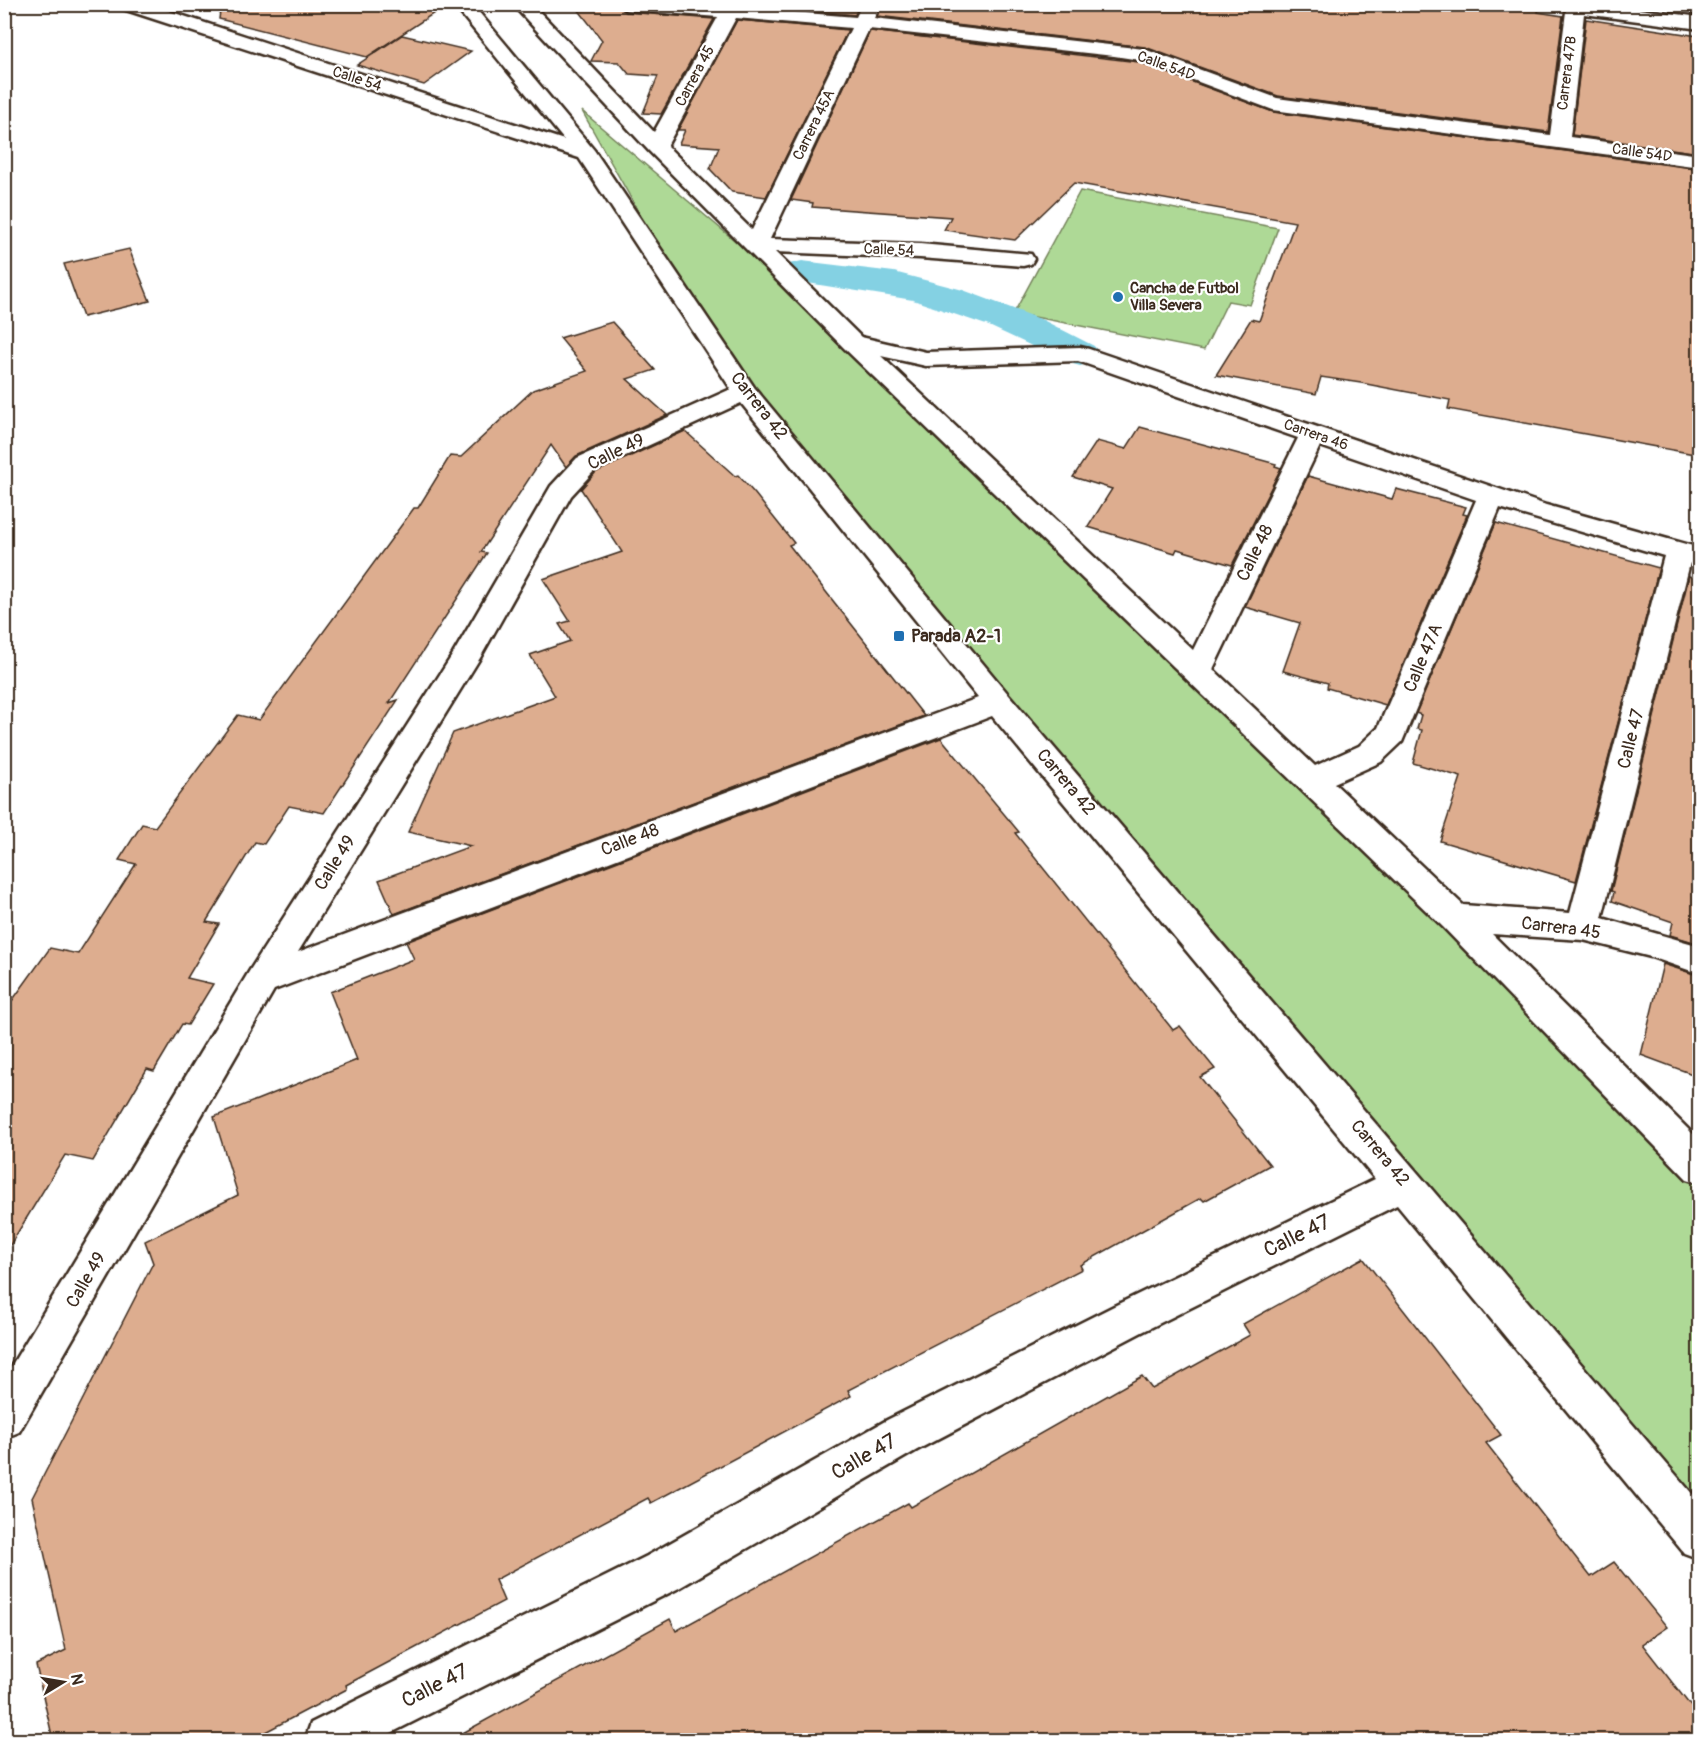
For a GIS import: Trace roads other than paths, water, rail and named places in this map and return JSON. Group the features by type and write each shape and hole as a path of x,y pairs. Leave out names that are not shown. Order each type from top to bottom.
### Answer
{"street":[{"name":"Calle 54","path":"127,4 587,154"},
{"name":"Carrera 42","path":"462,4 587,154 745,392 999,702 1700,1537"},
{"path":"521,4 656,147 853,343 1455,918 1700,1167"},
{"name":"Calle 54D","path":"627,4 868,14 1144,55 1274,104 1700,161"},
{"path":"1576,6 1700,23"},
{"name":"Carrera 47B","path":"1559,142 1576,6"},
{"name":"Carrera 45","path":"656,147 732,8"},
{"name":"Carrera 45A","path":"756,245 868,14"},
{"name":"Calle 54","path":"756,245 1023,259"},
{"name":"Carrera 46","path":"853,343 926,359 1080,354 1491,496 1689,554"},
{"path":"904,391 926,359"},
{"name":"Calle 49","path":"4,1418 261,980 465,658 560,492 586,464 745,392"},
{"name":"Calle 48","path":"1197,672 1313,434"},
{"name":"Calle 47A","path":"1312,780 1370,754 1391,734 1491,496"},
{"name":"Calle 47","path":"1583,927 1689,554"},
{"name":"Calle 48","path":"261,980 999,702"},
{"name":"Carrera 45","path":"1455,918 1583,927 1651,944 1700,960"},
{"name":"Calle 47","path":"328,1740 663,1572 912,1430 1128,1319 1405,1183"}],"waterway":[{"path":"802,272 858,278 922,290 1003,317 1080,354"}],"place":[{"name":"Cancha de Futbol Villa Severa","path":"1118,297"},
{"name":"Parada A2-1","path":"899,636"}]}
